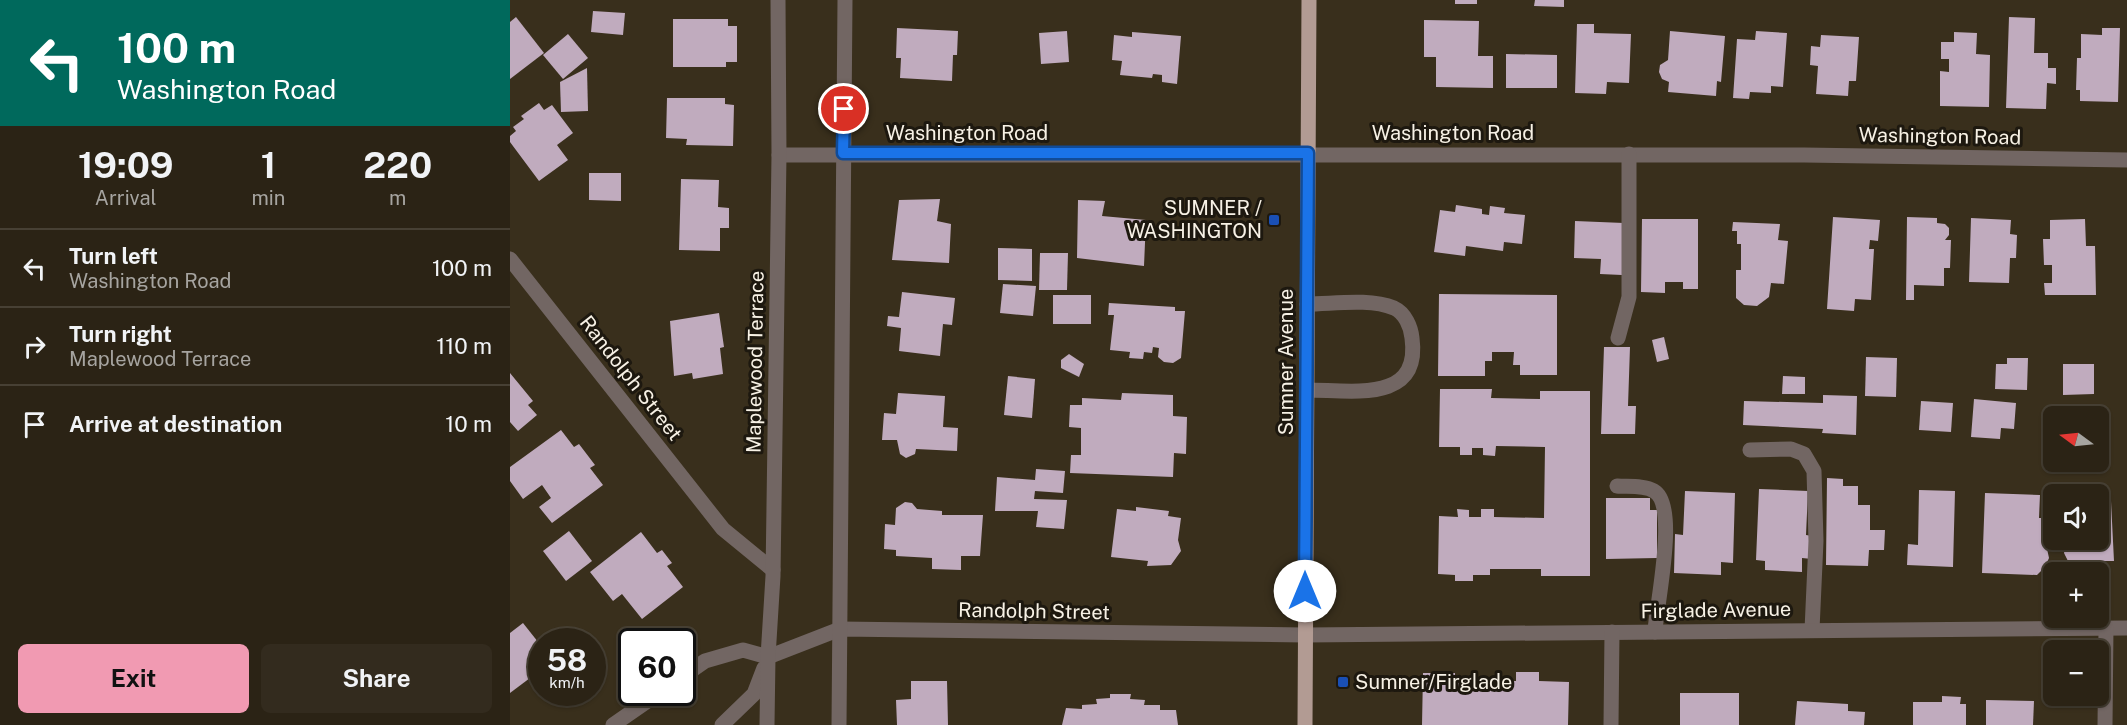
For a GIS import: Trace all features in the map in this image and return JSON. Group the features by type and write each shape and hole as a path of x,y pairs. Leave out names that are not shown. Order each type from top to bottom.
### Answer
{"main road":[{"name":"Sumner Avenue","path":"1305,725 1309,0"}],"street":[{"name":"Maplewood Terrace","path":"767,725 773,570 779,155 778,0"},
{"path":"839,725 845,0"},
{"name":"Washington Road","path":"779,155 843,153 1629,154 2127,160"},
{"path":"1618,338 1629,297 1629,154"},
{"name":"Randolph Street","path":"510,259 723,529 773,570"},
{"path":"1307,304 1384,305 1397,309 1411,328 1414,361 1406,376 1395,384 1376,390 1307,390"},
{"path":"1750,450 1791,449 1804,454 1814,471 1816,541 1812,630"},
{"path":"1617,486 1653,490 1661,498 1665,516 1664,560 1654,632"},
{"path":"2105,725 2106,628"},
{"name":"Firglade Avenue","path":"1305,635 2106,628"},
{"name":"Firglade Avenue","path":"2109,628 2127,628"},
{"name":"Randolph Street","path":"768,657 840,629 1305,635"},
{"path":"1611,725 1612,632"},
{"path":"696,667 705,661 743,650 768,657 754,694 722,725"},
{"path":"613,725 640,706"}],"building":[{"path":"1455,0 1477,0 1477,4 1455,4"},
{"path":"1535,0 1564,0 1564,7 1534,6"},
{"path":"593,11 625,13 623,35 591,32"},
{"path":"516,17 544,53 510,79 510,22"},
{"path":"2009,17 2035,18 2034,53 2048,53 2048,68 2056,68 2056,84 2047,83 2046,109 2006,108"},
{"path":"673,19 728,19 728,26 737,26 737,62 726,62 726,67 673,67"},
{"path":"1424,20 1479,21 1478,56 1493,56 1493,88 1436,87 1436,57 1424,57"},
{"path":"1577,24 1594,24 1594,33 1631,34 1629,83 1607,82 1606,94 1575,93"},
{"path":"897,28 958,31 957,55 953,55 952,81 900,78 901,58 896,58"},
{"path":"2102,28 2120,28 2118,102 2080,101 2080,90 2076,90 2077,58 2081,58 2081,34 2102,35"},
{"path":"1067,31 1069,62 1041,64 1039,33"},
{"path":"1670,31 1725,36 1721,82 1717,81 1716,96 1668,92 1669,82 1662,79 1659,72 1660,65 1668,60"},
{"path":"1756,31 1787,33 1783,87 1771,86 1771,93 1750,92 1749,99 1733,98 1737,39 1755,40"},
{"path":"1132,32 1181,36 1177,84 1162,82 1162,75 1153,74 1152,78 1120,75 1122,61 1112,60 1114,35 1132,37"},
{"path":"1954,32 1977,33 1976,54 1990,55 1989,107 1940,106 1940,71 1949,72 1949,59 1941,59 1941,42 1954,42"},
{"path":"568,34 588,58 563,79 543,55"},
{"path":"1821,35 1859,37 1856,81 1849,81 1848,96 1816,94 1818,66 1810,65 1811,46 1820,47"},
{"path":"1506,54 1557,55 1557,88 1506,88"},
{"path":"587,68 588,111 561,112 560,82"},
{"path":"667,98 725,98 725,104 734,105 733,146 686,145 687,139 666,138"},
{"path":"539,103 544,110 552,105 573,133 557,145 568,160 539,181 510,142 510,136 516,131 513,127 524,119 521,116"},
{"path":"589,173 621,173 621,201 589,200"},
{"path":"681,179 719,180 718,207 729,208 729,228 720,228 720,251 679,250"},
{"path":"940,199 937,221 951,224 949,263 892,260 899,200"},
{"path":"1078,200 1105,201 1102,216 1146,220 1144,266 1077,258"},
{"path":"1456,205 1482,209 1482,214 1489,215 1490,206 1505,208 1504,213 1525,215 1522,244 1504,242 1503,251 1466,246 1465,256 1434,252 1440,210 1455,212"},
{"path":"1833,217 1880,220 1878,241 1870,240 1869,249 1874,249 1871,300 1855,299 1854,311 1827,309"},
{"path":"1907,217 1937,218 1937,223 1945,224 1949,228 1949,235 1945,240 1951,240 1950,268 1944,268 1944,286 1914,285 1914,300 1906,300"},
{"path":"1971,218 2011,220 2010,234 2017,235 2016,258 2010,258 2009,283 1969,282"},
{"path":"1642,219 1698,219 1698,289 1683,289 1683,282 1665,282 1665,293 1641,292"},
{"path":"2085,219 2086,246 2095,246 2096,295 2045,295 2044,283 2052,283 2052,265 2044,265 2043,239 2050,239 2050,220"},
{"path":"1575,221 1624,223 1622,275 1600,274 1601,259 1574,258"},
{"path":"1733,222 1780,224 1778,240 1788,241 1784,284 1771,283 1769,297 1757,306 1744,305 1736,298 1736,270 1741,270 1741,244 1737,244 1737,231 1732,231"},
{"path":"998,248 1032,249 1032,281 998,280"},
{"path":"1040,253 1068,253 1067,290 1039,290"},
{"path":"1003,284 1036,286 1033,316 1000,313"},
{"path":"902,292 955,298 952,325 943,324 940,356 899,351 901,328 887,326 888,316 899,317"},
{"path":"1439,294 1557,295 1557,375 1520,375 1520,365 1513,365 1514,352 1492,352 1492,361 1485,361 1485,376 1438,376"},
{"path":"1053,295 1091,295 1091,324 1053,324"},
{"path":"1109,303 1175,307 1175,311 1185,311 1181,358 1173,363 1164,362 1158,357 1159,348 1153,347 1152,353 1144,352 1143,359 1129,358 1130,352 1110,350 1114,315 1108,315"},
{"path":"719,313 724,347 720,348 723,374 693,379 692,373 674,376 670,321"},
{"path":"1664,337 1669,359 1657,362 1652,340"},
{"path":"1604,347 1630,347 1628,406 1636,406 1635,434 1601,434"},
{"path":"1069,354 1084,364 1079,377 1061,368 1061,360"},
{"path":"1866,357 1897,358 1896,397 1865,396"},
{"path":"2007,358 2028,358 2027,390 1995,389 1996,364 2007,364"},
{"path":"2063,364 2094,364 2094,394 2063,395"},
{"path":"510,373 533,401 528,405 537,415 518,431 510,422"},
{"path":"1008,376 1035,379 1032,418 1004,415"},
{"path":"1783,376 1805,377 1805,394 1782,394"},
{"path":"1440,389 1492,389 1491,398 1540,399 1540,391 1590,391 1590,576 1541,576 1541,569 1490,569 1490,575 1473,575 1473,581 1455,581 1455,575 1438,574 1439,516 1458,517 1457,509 1469,510 1469,517 1481,517 1481,509 1494,509 1494,517 1544,518 1545,447 1496,446 1495,456 1483,455 1483,448 1472,448 1472,455 1460,455 1460,447 1439,447"},
{"path":"898,393 945,396 943,427 958,428 957,451 916,449 915,454 906,458 900,454 897,440 882,440 884,413 896,414"},
{"path":"1122,393 1173,395 1173,416 1187,417 1186,454 1174,453 1173,477 1070,473 1071,455 1081,455 1081,428 1069,427 1070,405 1082,405 1082,398 1121,400"},
{"path":"1823,395 1857,396 1856,435 1822,433 1823,429 1743,425 1744,401 1823,403"},
{"path":"1974,399 2016,403 2014,429 2001,428 2000,439 1971,437"},
{"path":"1921,401 1953,403 1951,432 1919,430"},
{"path":"561,430 574,447 579,444 595,465 590,468 603,485 552,523 539,507 551,498 542,485 523,499 510,481 510,467"},
{"path":"1036,469 1065,471 1063,493 1035,491 1034,499 1067,500 1064,529 1036,527 1038,511 995,511 997,477 1035,480"},
{"path":"1827,478 1843,479 1843,486 1858,486 1858,505 1870,505 1870,530 1885,530 1884,550 1869,550 1868,566 1826,565"},
{"path":"1759,489 1808,491 1806,535 1812,536 1812,559 1802,558 1802,572 1765,570 1765,561 1756,560"},
{"path":"1919,490 1955,491 1953,567 1907,565 1908,544 1918,545"},
{"path":"1685,491 1735,493 1733,563 1721,562 1721,575 1674,573 1675,534 1683,535"},
{"path":"1985,493 2040,495 2039,518 2043,518 2043,550 2047,550 2049,558 2047,562 2043,562 2043,569 2037,575 1982,573"},
{"path":"1606,498 1650,498 1650,510 1657,510 1657,558 1606,559"},
{"path":"2109,501 2111,501 2114,561 2068,562 2065,550 2109,550"},
{"path":"905,502 912,503 917,509 942,511 942,515 983,515 980,556 961,556 961,570 932,569 932,558 896,556 896,550 884,549 885,524 895,525 896,508"},
{"path":"1136,507 1169,511 1168,516 1181,518 1178,540 1181,551 1171,565 1147,566 1148,561 1111,557 1117,509 1136,511"},
{"path":"569,531 592,561 566,581 543,551"},
{"path":"641,532 657,553 662,550 672,563 667,566 683,587 642,619 622,594 613,601 590,572"},
{"path":"523,623 528,629 528,680 510,693 510,633"},
{"path":"1516,672 1539,672 1539,681 1569,682 1568,725 1422,725 1423,673 1455,673 1455,680 1516,681"},
{"path":"911,681 947,681 948,725 897,725 896,700 911,699"},
{"path":"1680,693 1739,693 1739,725 1680,725"},
{"path":"1110,694 1131,694 1130,699 1145,700 1144,705 1160,705 1160,710 1176,710 1178,725 1062,725 1066,708 1082,709 1082,705 1097,704 1096,699 1110,698"},
{"path":"1942,696 1961,697 1960,704 1966,704 1966,725 1913,725 1913,702 1942,702"},
{"path":"1986,700 2034,701 2033,725 1986,725"},
{"path":"1797,701 1848,704 1848,711 1865,712 1864,725 1795,725"}],"place":[{"name":"SUMNER / WASHINGTON","path":"1274,220"},
{"name":"Sumner/Firglade","path":"1343,682"}],"route":[{"path":"844,109 843,153 1308,153 1305,591"}]}
